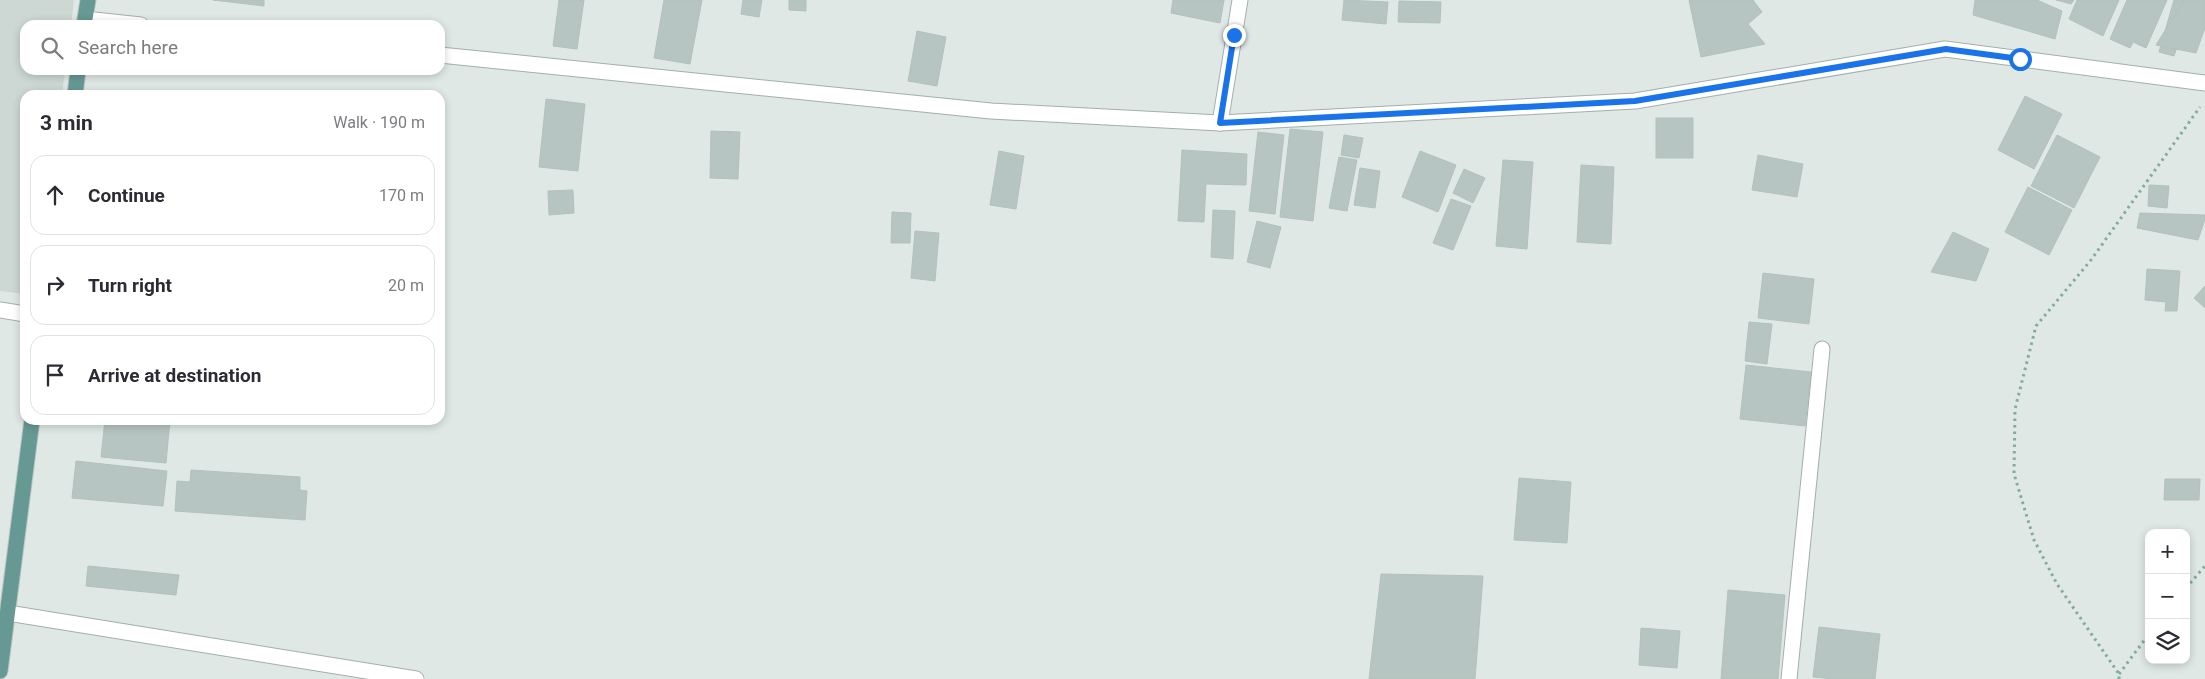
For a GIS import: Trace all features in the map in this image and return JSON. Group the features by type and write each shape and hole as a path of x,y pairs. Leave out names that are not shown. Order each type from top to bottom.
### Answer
{"main road":[{"path":"84,20 88,0"},
{"path":"75,90 77,75"},
{"path":"0,671 31,425"}],"street":[{"path":"1220,123 1240,0"},
{"path":"445,56 991,111 1220,123 1635,101 1946,49 2205,83"},
{"path":"0,310 20,313"},
{"path":"1789,679 1822,349"},
{"path":"8,613 416,679"}],"path":[{"path":"2145,640 2119,677 2057,584 2034,540 2014,474 2015,409 2036,326 2091,260 2205,100"},
{"path":"2190,583 2205,566"}],"shaded area":[{"path":"0,0 74,0 72,20 20,20 20,75 64,75 63,90 20,90 20,293 0,291"}],"building":[{"path":"213,0 264,0 264,6"},
{"path":"559,0 584,0 577,49 553,46"},
{"path":"664,0 702,0 690,64 654,58"},
{"path":"743,0 762,0 759,17 741,14"},
{"path":"789,0 806,0 806,11 789,10"},
{"path":"1173,0 1224,0 1220,23 1171,13"},
{"path":"1344,0 1388,2 1386,24 1342,20"},
{"path":"1689,0 1753,0 1762,12 1748,24 1765,44 1701,57"},
{"path":"1975,0 2037,0 2062,11 2055,39 1973,15"},
{"path":"2056,0 2074,0 2071,4"},
{"path":"2077,0 2119,0 2103,36 2069,19"},
{"path":"2127,0 2167,0 2146,48 2133,42 2130,48 2110,39"},
{"path":"2174,0 2205,0 2205,18 2195,52 2177,47 2174,56 2159,52"},
{"path":"2184,0 2205,0 2205,28 2196,53 2156,45"},
{"path":"1399,1 1441,2 1440,23 1398,22"},
{"path":"917,31 946,37 937,86 908,81"},
{"path":"2025,96 2062,114 2034,169 1998,150"},
{"path":"546,99 585,104 578,171 539,167"},
{"path":"1656,118 1693,118 1693,158 1656,158"},
{"path":"1290,129 1323,132 1313,221 1280,217"},
{"path":"711,131 740,132 738,179 710,178"},
{"path":"1258,132 1284,135 1275,214 1249,211"},
{"path":"1344,135 1363,138 1359,158 1341,155"},
{"path":"2057,135 2100,157 2074,208 2031,186"},
{"path":"1182,150 1247,154 1246,185 1206,184 1204,222 1178,221"},
{"path":"999,151 1024,156 1016,209 990,205"},
{"path":"1420,151 1456,165 1438,212 1402,197"},
{"path":"1758,155 1803,164 1797,197 1752,190"},
{"path":"1339,157 1357,160 1347,211 1329,208"},
{"path":"1503,160 1533,162 1527,249 1496,246"},
{"path":"1581,165 1614,167 1611,244 1577,242"},
{"path":"1360,168 1380,171 1375,208 1354,205"},
{"path":"1464,169 1485,178 1473,203 1453,193"},
{"path":"2149,185 2169,186 2167,208 2148,206"},
{"path":"2028,187 2072,210 2049,255 2005,232"},
{"path":"573,190 574,213 549,215 548,191"},
{"path":"1451,199 1471,206 1453,250 1433,243"},
{"path":"1213,210 1235,211 1233,259 1211,257"},
{"path":"892,212 911,213 910,243 891,243"},
{"path":"2140,213 2205,215 2205,219 2198,240 2137,228"},
{"path":"1257,221 1281,227 1270,268 1247,262"},
{"path":"915,231 939,233 935,281 911,278"},
{"path":"1953,232 1989,249 1976,281 1931,272"},
{"path":"2147,269 2180,271 2177,311 2165,311 2166,302 2145,300"},
{"path":"1763,273 1814,279 1809,324 1758,318"},
{"path":"2205,286 2205,308 2194,298"},
{"path":"1749,322 1772,324 1767,364 1745,361"},
{"path":"1746,365 1811,372 1805,426 1740,419"},
{"path":"104,425 170,425 166,463 101,457"},
{"path":"76,461 167,471 163,506 72,498"},
{"path":"191,470 300,477 300,490 307,491 305,520 175,511 177,481 190,482"},
{"path":"1519,478 1571,482 1567,543 1514,540"},
{"path":"2165,479 2200,479 2199,500 2164,500"},
{"path":"88,566 179,575 176,595 86,586"},
{"path":"1381,574 1483,576 1475,679 1369,679"},
{"path":"1728,590 1785,595 1778,679 1721,679"},
{"path":"1819,627 1880,634 1875,679 1813,677"},
{"path":"1641,628 1680,631 1677,668 1639,665"}],"route":[{"path":"1234,35 1220,123 1635,101 1946,49 2020,59"}]}
